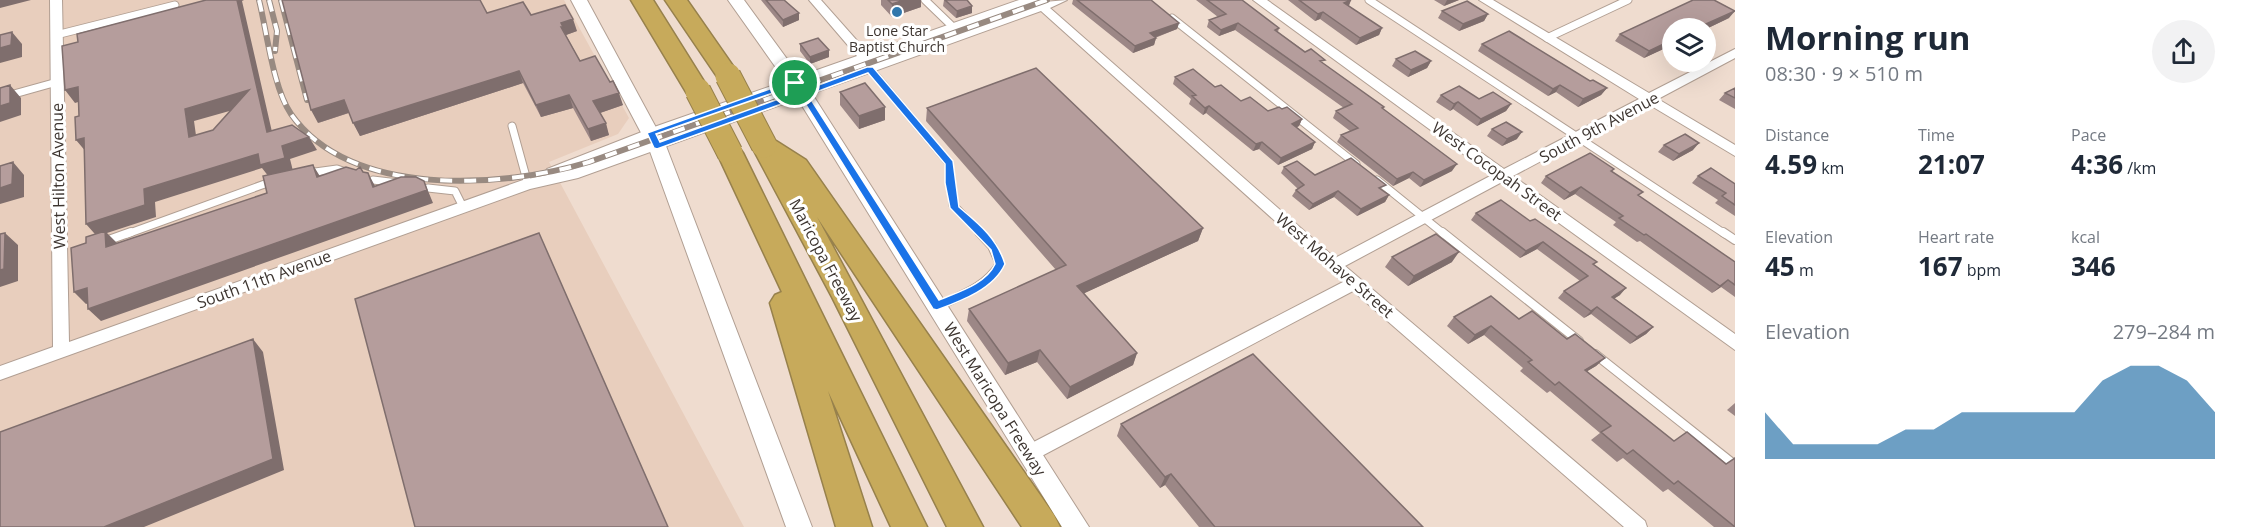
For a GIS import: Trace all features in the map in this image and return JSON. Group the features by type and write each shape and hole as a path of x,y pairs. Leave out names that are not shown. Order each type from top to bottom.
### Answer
{"highway":[{"path":"642,0 698,91 730,153 909,527"},
{"name":"Maricopa Freeway","path":"676,0 728,76 846,295 965,527"},
{"path":"764,144 797,166 1042,527"},
{"path":"730,153 732,185 788,309 854,527"}],"main road":[{"path":"579,0 654,140 799,527"},
{"name":"West Maricopa Freeway","path":"736,0 799,88 1076,527"}],"street":[{"name":"West Hilton Avenue","path":"56,0 64,256 61,351"},
{"path":"815,0 870,65"},
{"name":"South 11th Avenue","path":"870,65 953,27 1036,2 1061,0"},
{"name":"West Cocopah Street","path":"1259,0 1735,343"},
{"path":"1485,0 1735,151"},
{"name":"South 11th Avenue","path":"0,373 528,184 573,175 654,140 870,65 1036,2"},
{"name":"West Mohave Street","path":"1036,2 1354,283 1638,527"},
{"name":"South 9th Avenue","path":"1334,265 1423,217 1505,177 1735,53"},
{"path":"1030,453 1354,283"}],"lane":[{"path":"925,0 953,27"},
{"path":"1369,0 1735,240"},
{"path":"1547,38 1628,0"},
{"path":"56,35 175,5"},
{"path":"1168,14 1365,171"},
{"path":"870,65 950,163 954,208 981,231 996,249 1000,264 996,272 982,285 937,306"},
{"path":"0,98 57,82"},
{"path":"512,126 528,184"},
{"path":"301,174 337,169 354,174"},
{"path":"1374,178 1735,465"},
{"path":"98,244 281,179"},
{"path":"373,180 407,185"},
{"path":"428,188 455,191 463,207"}],"shaded area":[{"path":"0,0 564,0 629,118 618,134 549,162 744,527 0,527"}],"building":[{"path":"206,0 237,0 267,132 292,125 309,137 282,146 285,158 260,165 258,154 144,189 145,205 86,224 84,138 76,140 75,117 79,116 78,87 65,90 62,46 78,42 77,34","holes":["249,90 213,130 189,137 185,109"]},
{"path":"282,0 480,0 487,13 523,2 531,15 565,5 573,19 561,23 563,27 561,27 580,61 595,56 619,93 593,101 606,123 588,129 569,95 536,105 519,71 353,123 344,100 311,110"},
{"path":"766,0 784,0 799,13 783,20"},
{"path":"888,0 904,0 892,4"},
{"path":"945,0 967,0 972,6 957,11"},
{"path":"1077,0 1151,0 1179,23 1150,33 1156,38 1135,46"},
{"path":"1207,0 1242,0 1279,28 1275,30 1305,52 1311,49 1325,60 1320,61 1457,164 1424,180 1413,172 1397,179 1341,135 1358,128 1336,111 1352,104 1238,23 1221,30 1209,20 1226,14"},
{"path":"1299,0 1351,0 1344,3 1382,28 1360,38 1323,12 1318,14"},
{"path":"1693,0 1714,0 1735,11 1716,20 1662,18 1662,45 1649,51 1620,34"},
{"path":"1467,1 1488,14 1463,24 1442,11"},
{"path":"1509,31 1590,81 1593,80 1607,88 1583,99 1560,85 1553,89 1482,44"},
{"path":"12,32 11,45 0,48 0,35"},
{"path":"818,38 829,50 810,57 800,44"},
{"path":"1415,51 1431,61 1411,70 1396,59"},
{"path":"1036,68 1203,228 1077,286 1137,353 1070,387 1040,350 1008,363 969,309 1066,265 927,108"},
{"path":"1193,69 1215,87 1221,85 1241,101 1250,97 1268,111 1287,107 1302,119 1292,124 1315,142 1281,158 1262,142 1256,144 1209,106 1205,108 1192,96 1196,95 1175,77"},
{"path":"865,83 885,107 859,116 840,92"},
{"path":"10,85 10,103 0,106 0,88"},
{"path":"1459,86 1479,99 1493,92 1511,104 1481,119 1458,102 1454,104 1441,95"},
{"path":"1735,88 1735,98 1725,93"},
{"path":"1506,122 1522,132 1507,139 1492,129"},
{"path":"1685,134 1699,143 1679,154 1664,145"},
{"path":"1590,153 1614,169 1611,171 1643,192 1638,195 1735,262 1735,285 1728,280 1720,286 1646,234 1644,235 1619,218 1623,216 1581,187 1570,193 1546,176"},
{"path":"1351,158 1386,185 1379,188 1389,195 1361,209 1338,191 1313,204 1296,190 1304,185 1284,167 1297,161 1315,175"},
{"path":"13,162 12,184 0,188 0,166"},
{"path":"313,165 317,177 346,167 356,170 360,167 363,172 368,173 373,187 401,177 416,177 424,181 427,190 88,309 87,288 74,292 71,248 86,243 86,237 105,231 106,247 267,193 263,176"},
{"path":"1711,168 1735,184 1735,205 1722,196 1726,193 1698,176"},
{"path":"1501,200 1530,221 1535,219 1597,262 1593,264 1626,288 1612,297 1653,327 1637,337 1597,307 1591,311 1564,291 1588,276 1543,242 1526,251 1476,213"},
{"path":"5,233 4,269 0,270 0,234"},
{"path":"539,233 668,527 415,527 355,299"},
{"path":"1436,234 1459,252 1414,276 1392,257"},
{"path":"1491,296 1519,319 1532,311 1567,339 1575,334 1605,358 1585,370 1674,441 1687,432 1726,464 1735,458 1735,527 1678,481 1674,484 1633,450 1627,454 1601,432 1611,426 1559,382 1555,385 1528,362 1532,360 1491,326 1475,335 1454,317"},
{"path":"253,339 273,459 104,527 0,527 0,432"},
{"path":"1253,354 1423,527 1215,527 1171,474 1165,477 1121,424"}],"railway":[{"path":"259,0 275,75 285,103 291,114 317,142 350,161 389,173 430,180 472,181 554,171 589,162 1047,0"},
{"path":"269,0 277,31 275,51"},
{"path":"281,0 307,100"}],"place":[{"name":"Lone Star Baptist Church","path":"897,12"}],"route":[{"path":"795,83 651,133 657,146 803,93 937,306 982,285 996,272 1000,264 996,249 981,231 954,208 950,163 870,69 803,93 795,83"}]}
